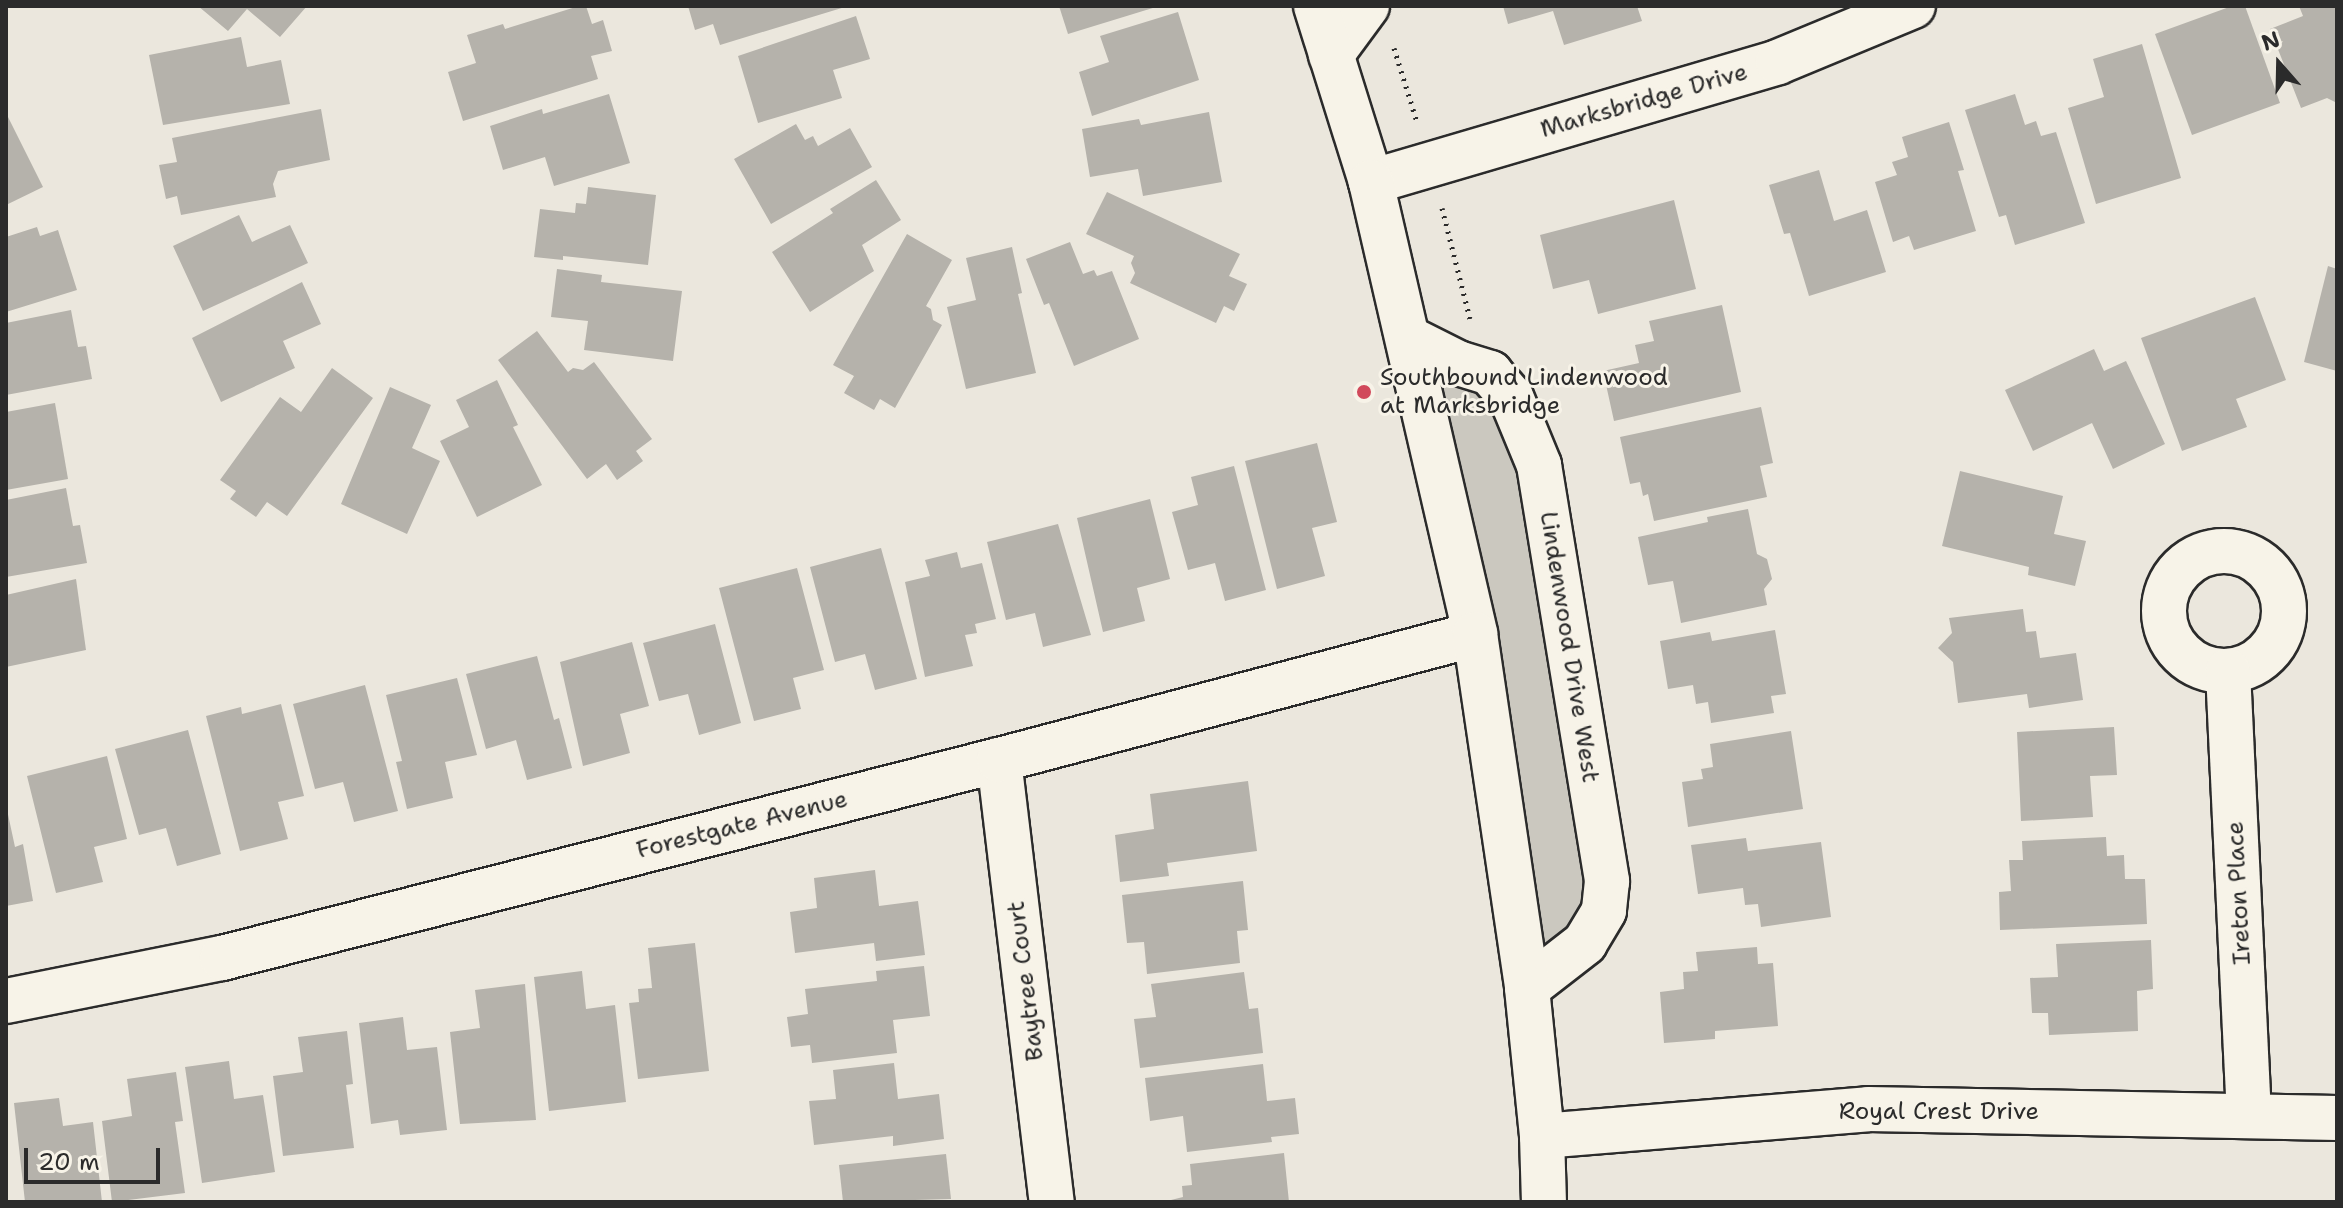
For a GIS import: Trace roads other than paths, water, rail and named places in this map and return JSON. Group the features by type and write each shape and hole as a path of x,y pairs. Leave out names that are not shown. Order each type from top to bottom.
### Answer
{"street":[{"path":"1316,6 1371,182 1410,339 1475,634 1527,988 1542,1136 1544,1202"},
{"name":"Marksbridge Drive","path":"1371,182 1778,62 1913,6"},
{"path":"1331,55 1379,21"},
{"name":"Lindenwood Drive West","path":"1410,339 1458,363 1490,373 1511,397 1539,465 1607,881 1604,911 1585,943 1527,988"},
{"name":"Forestgate Avenue","path":"6,1001 222,958 999,760 1475,634"},
{"name":"Ireton Place","path":"2228,671 2249,1116"},
{"name":"Baytree Court","path":"999,760 1052,1202"},
{"name":"Royal Crest Drive","path":"1542,1136 1868,1109 2337,1118"}],"place":[{"name":"Southbound Lindenwood at Marksbridge","path":"1364,392"}]}
